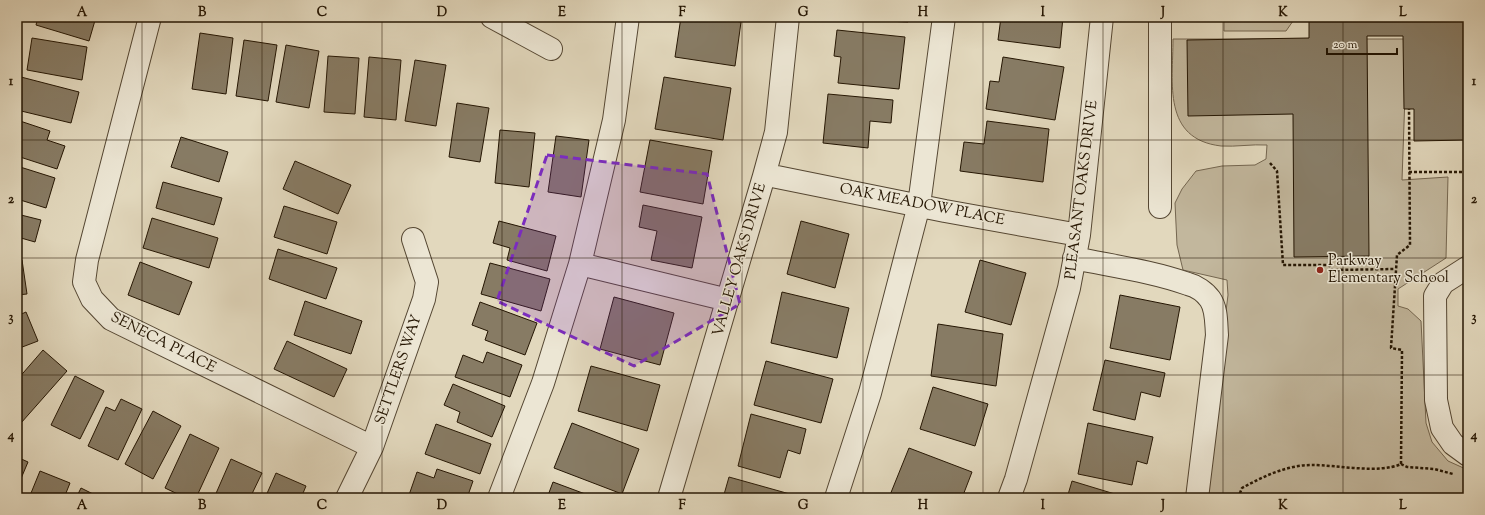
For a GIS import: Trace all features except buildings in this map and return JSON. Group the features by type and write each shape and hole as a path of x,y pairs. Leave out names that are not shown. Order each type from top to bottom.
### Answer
{"street":[{"name":"SENECA PLACE","path":"150,17 87,260 84,282 92,299 111,319 372,446"},
{"path":"492,17 551,49"},
{"path":"499,498 543,383 580,264 614,120 628,17"},
{"name":"VALLEY OAKS DRIVE","path":"669,498 776,132 788,17"},
{"path":"836,498 870,393 919,205 944,17"},
{"name":"PLEASANT OAKS DRIVE","path":"1009,498 1018,472 1067,295 1079,234 1102,17"},
{"path":"1160,17 1160,207"},
{"name":"OAK MEADOW PLACE","path":"764,176 772,176 919,205 1079,234"},
{"name":"SETTLERS WAY","path":"347,498 372,446 424,299 427,282 413,239"},
{"path":"1074,258 1154,274 1189,284 1200,290 1210,299 1215,311 1217,335 1197,498"},
{"path":"580,264 728,300"},
{"path":"1468,266 1443,283 1435,296 1436,400 1442,428 1453,444 1468,455"}],"path":[{"path":"1401,464 1402,350 1391,348 1397,255 1410,245 1410,109"},
{"path":"1270,163 1277,171 1283,265 1329,265 1332,270 1395,269"},
{"path":"1409,172 1468,172"},
{"path":"1238,498 1242,488 1286,468 1311,465 1364,468 1393,467 1401,464 1407,467 1434,469 1454,474"}],"highlighted area":[{"path":"547,155 707,174 740,304 634,366 497,301"}],"shaded area":[{"path":"1224,17 1293,17 1293,21 1286,31 1224,31"},
{"name":"Parkway Elementary School","path":"1173,39 1407,39 1402,180 1448,177 1446,258 1398,289 1398,306 1408,309 1421,321 1426,423 1432,442 1448,461 1468,470 1468,498 1203,498 1228,295 1227,280 1183,270 1177,245 1175,203 1182,189 1196,171 1222,166 1255,165 1266,159 1267,145 1221,146 1202,141 1189,133 1180,121 1175,106 1172,73"}],"place":[{"name":"Parkway Elementary School","path":"1320,270"}]}
